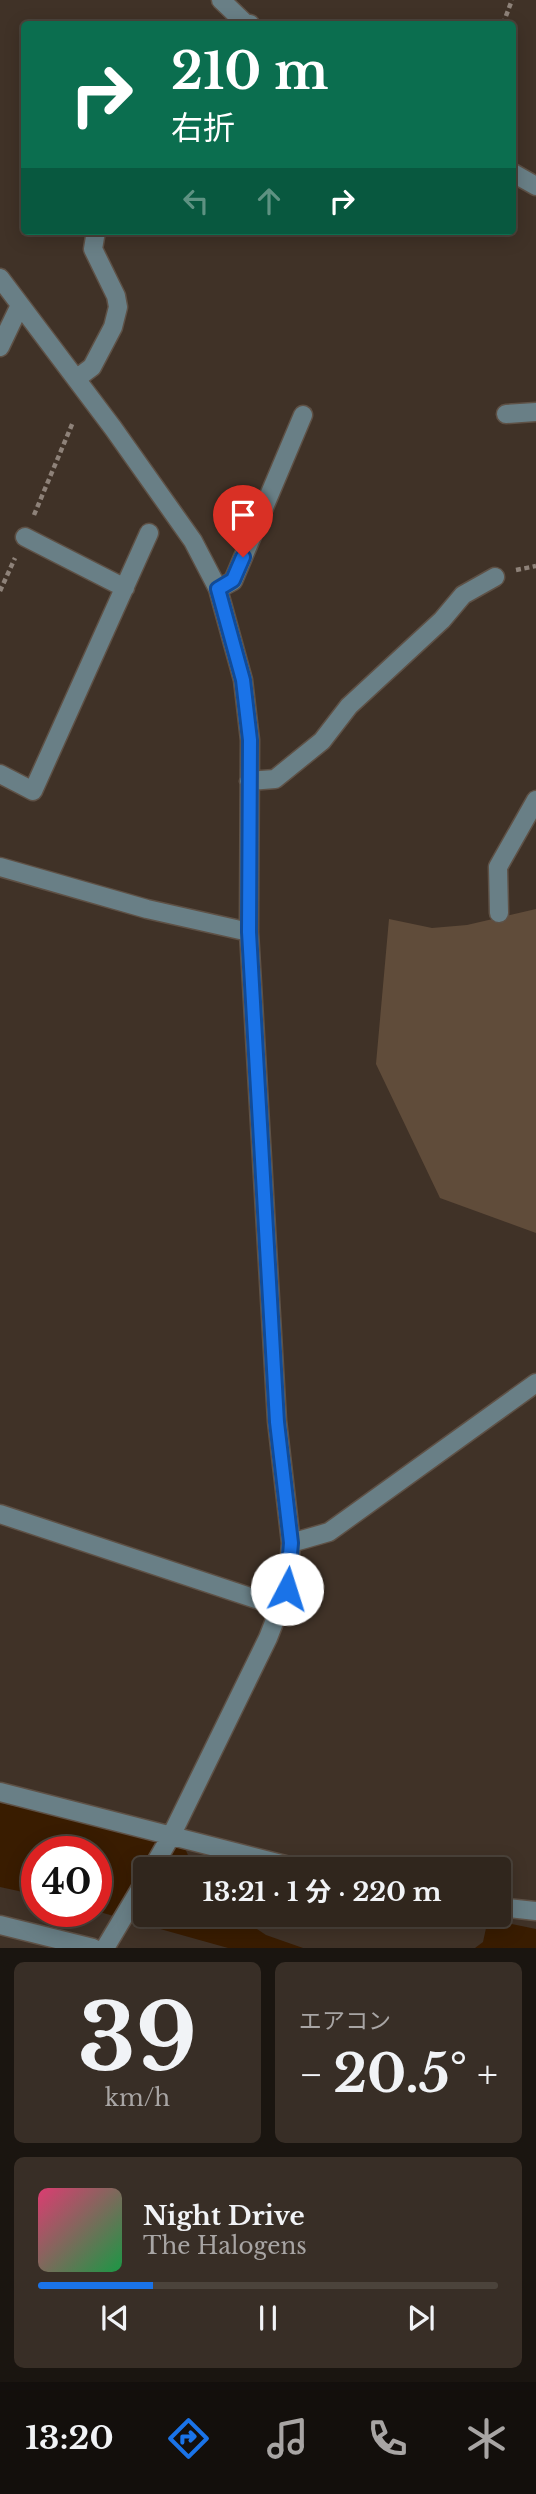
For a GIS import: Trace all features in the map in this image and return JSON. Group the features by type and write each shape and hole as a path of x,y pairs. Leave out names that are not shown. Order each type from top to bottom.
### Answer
{"street":[{"path":"221,0 241,21"},
{"path":"516,175 536,186"},
{"path":"76,379 92,367 113,327 118,307 116,296 93,248 95,235"},
{"path":"0,278 166,501 218,589 243,680 250,740 249,932 277,1422 291,1543 287,1589 268,1639 159,1857"},
{"path":"0,347 20,305"},
{"path":"506,414 536,412"},
{"path":"218,589 233,580 303,415"},
{"path":"0,774 33,791 149,533"},
{"path":"25,537 125,588"},
{"path":"249,781 275,779 322,741 349,706 442,620 463,595 495,577"},
{"path":"499,913 498,867 536,800"},
{"path":"0,867 147,909 249,932"},
{"path":"291,1543 329,1532 536,1383"},
{"path":"0,1514 279,1607"},
{"path":"0,1792 257,1857"},
{"path":"106,1948 133,1902"},
{"path":"511,1908 536,1911"},
{"path":"0,1925 93,1948"}],"path":[{"path":"504,21 512,0"},
{"path":"0,591 72,422"}],"shaded area":[{"path":"536,909 536,1233 440,1198 376,1064 389,919 432,928 467,925"},
{"path":"0,1803 147,1835 184,1846 189,1857 133,1857 133,1921 112,1915 112,1836 21,1836 21,1892 0,1887"},
{"path":"511,1924 536,1929 536,1948 475,1948 483,1942 486,1927 511,1927"},
{"path":"153,1927 254,1927 266,1935 303,1948 228,1948"}],"route":[{"path":"243,557 233,580 218,589 243,680 250,740 249,932 277,1422 291,1543 287,1589"}]}
